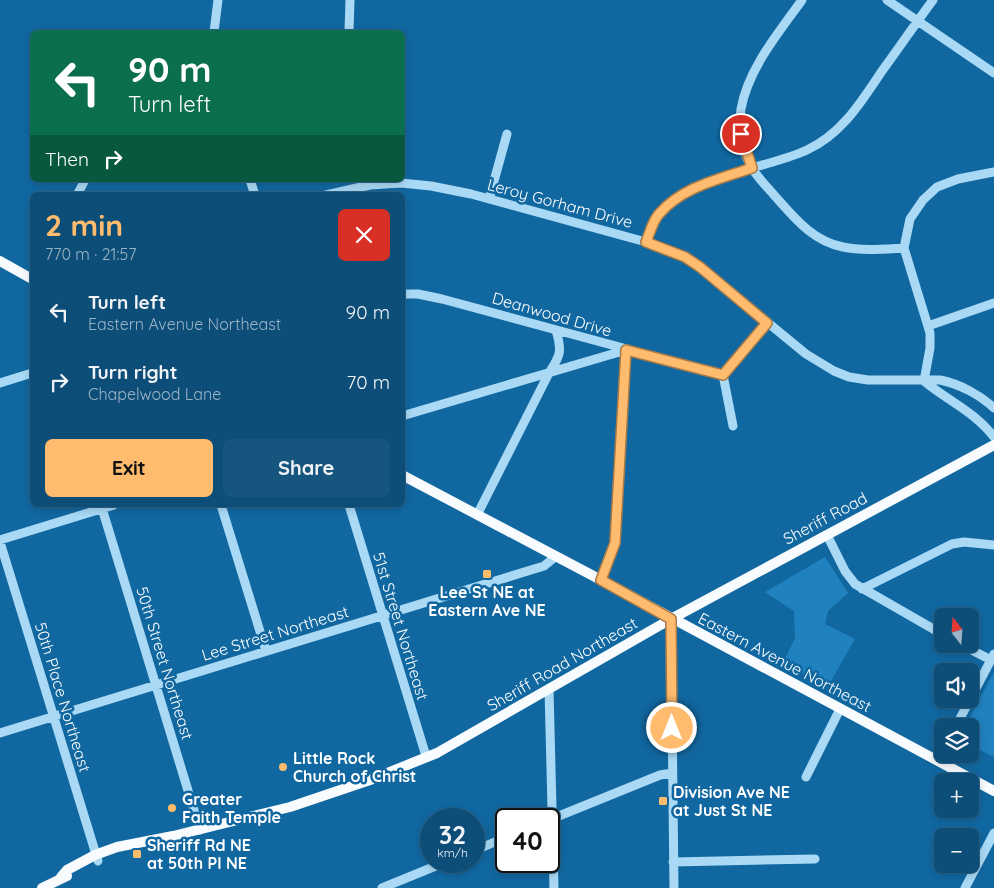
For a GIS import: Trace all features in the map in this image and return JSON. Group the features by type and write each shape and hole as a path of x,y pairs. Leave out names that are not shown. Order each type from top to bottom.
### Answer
{"main road":[{"path":"0,261 30,278"},
{"name":"Sheriff Road","path":"671,619 994,446"},
{"name":"Eastern Avenue Northeast","path":"405,478 601,580 840,709 934,754"},
{"name":"Sheriff Road Northeast","path":"42,888 61,877 67,870 127,844 134,845 200,830 322,797 383,775 426,756 433,749 455,738 466,736 671,619"},
{"name":"Eastern Avenue Northeast","path":"950,763 994,791"}],"street":[{"path":"214,30 218,0"},
{"path":"349,30 350,0"},
{"path":"802,0 761,61 744,97 740,126 752,168 800,223 815,236 842,247 865,249 904,248"},
{"path":"887,0 994,73"},
{"path":"646,242 653,223 659,214 700,185 807,150 829,138 851,116 933,0"},
{"path":"489,200 507,134"},
{"path":"994,172 946,183 930,192 919,204 910,219 904,248 931,340 924,381 940,394 977,418 994,437"},
{"name":"Leroy Gorham Drive","path":"336,192 369,182 401,183 457,190 646,242 685,257 700,267 813,359 842,374 868,380 940,380 949,382 975,394 994,408"},
{"name":"Deanwood Drive","path":"405,294 418,294 442,299 723,375"},
{"path":"928,326 994,303"},
{"path":"733,426 723,375 767,323"},
{"path":"477,515 549,373 558,360 561,351 556,330"},
{"path":"405,415 626,350 615,543 601,580"},
{"path":"0,383 30,374"},
{"path":"0,541 102,507"},
{"name":"50th Street Northeast","path":"102,507 200,830"},
{"path":"222,507 266,651"},
{"name":"51st Street Northeast","path":"349,507 426,756"},
{"path":"827,535 848,577 855,584 934,630"},
{"name":"50th Place Northeast","path":"0,541 97,858"},
{"path":"862,589 952,544 964,542 994,545"},
{"name":"Lee Street Northeast","path":"0,733 544,566 556,557"},
{"path":"671,619 674,888"},
{"path":"960,718 992,657 979,652"},
{"path":"549,690 551,808"},
{"path":"806,777 840,709"},
{"path":"560,815 660,774 672,773"},
{"path":"965,888 994,833"},
{"path":"673,862 815,859"},
{"path":"382,888 420,872"},
{"path":"553,873 554,888"}],"shaded area":[{"path":"825,557 848,593 828,611 825,624 855,639 828,686 783,663 795,638 794,611 765,592"},
{"path":"994,672 994,757 979,750 979,718 969,718 975,708 979,708 979,700"}],"place":[{"name":"Lee St NE at Eastern Ave NE","path":"487,574"},
{"name":"Little Rock Church of Christ","path":"283,767"},
{"name":"Division Ave NE at Just St NE","path":"663,801"},
{"name":"Greater Faith Temple","path":"172,808"},
{"name":"Sheriff Rd NE at 50th Pl NE","path":"137,854"}],"route":[{"path":"672,728 671,619 601,580 615,543 626,350 723,375 767,323 700,267 670,250 646,242 653,223 659,214 673,202 700,185 752,168 741,134"}]}
